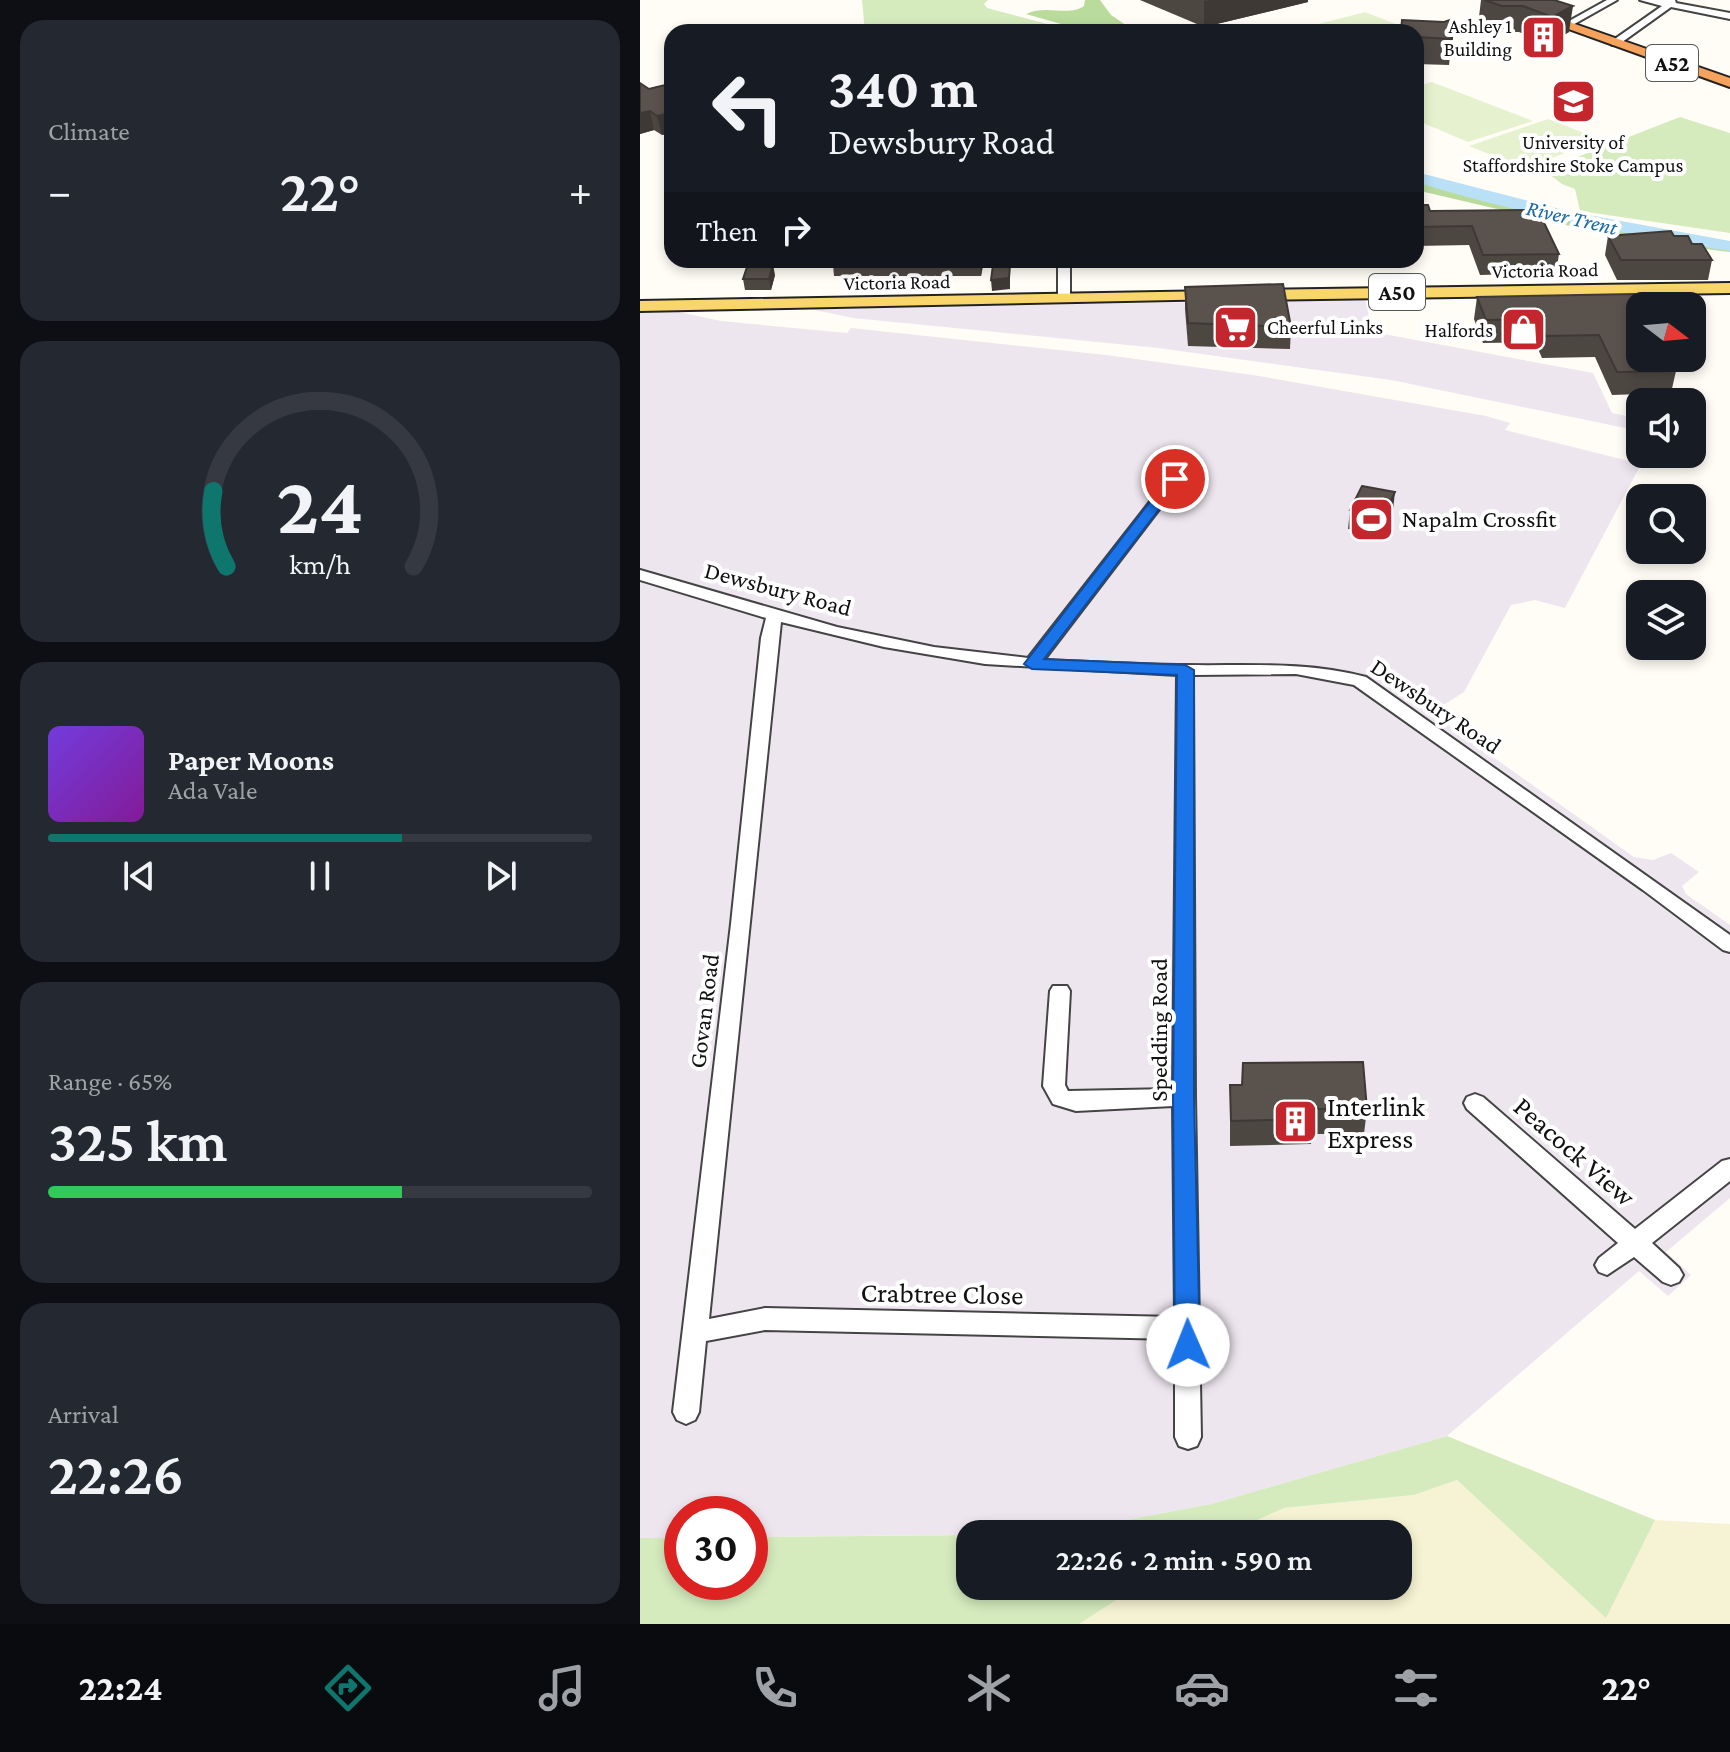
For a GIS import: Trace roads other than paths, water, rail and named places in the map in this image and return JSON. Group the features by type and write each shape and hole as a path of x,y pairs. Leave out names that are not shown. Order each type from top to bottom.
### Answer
{"highway":[{"name":"A52","path":"1494,0 1730,83"}],"main road":[{"name":"Victoria Road","path":"640,306 1730,288"}],"street":[{"path":"1566,25 1613,0"},
{"path":"1644,0 1672,2 1730,16"},
{"path":"1520,9 1539,2"},
{"path":"1615,43 1672,2"},
{"path":"1064,268 1064,298"},
{"path":"1032,664 1175,479"},
{"name":"Dewsbury Road","path":"640,575 774,617 941,651 1032,664 1185,670 1304,669 1337,673 1360,681 1730,945"},
{"name":"Govan Road","path":"686,1412 769,638 774,617"},
{"name":"Spedding Road","path":"1185,670 1184,1097 1188,1437"},
{"path":"1060,991 1054,1086 1061,1098 1076,1102 1184,1097"},
{"name":"Peacock View","path":"1475,1103 1671,1275"},
{"name":"Peacock View","path":"1607,1265 1730,1168"},
{"name":"Crabtree Close","path":"696,1332 765,1319 1188,1328"}],"waterway":[{"name":"River Trent","path":"1424,179 1572,218 1730,246"}],"place":[{"name":"Ashley 1 Building","path":"1543,37"},
{"name":"University of Staffordshire Stoke Campus","path":"1573,102"},
{"name":"Cheerful Links","path":"1236,327"},
{"name":"Halfords","path":"1524,330"},
{"name":"Napalm Crossfit","path":"1371,519"},
{"name":"Interlink Express","path":"1296,1122"}]}
